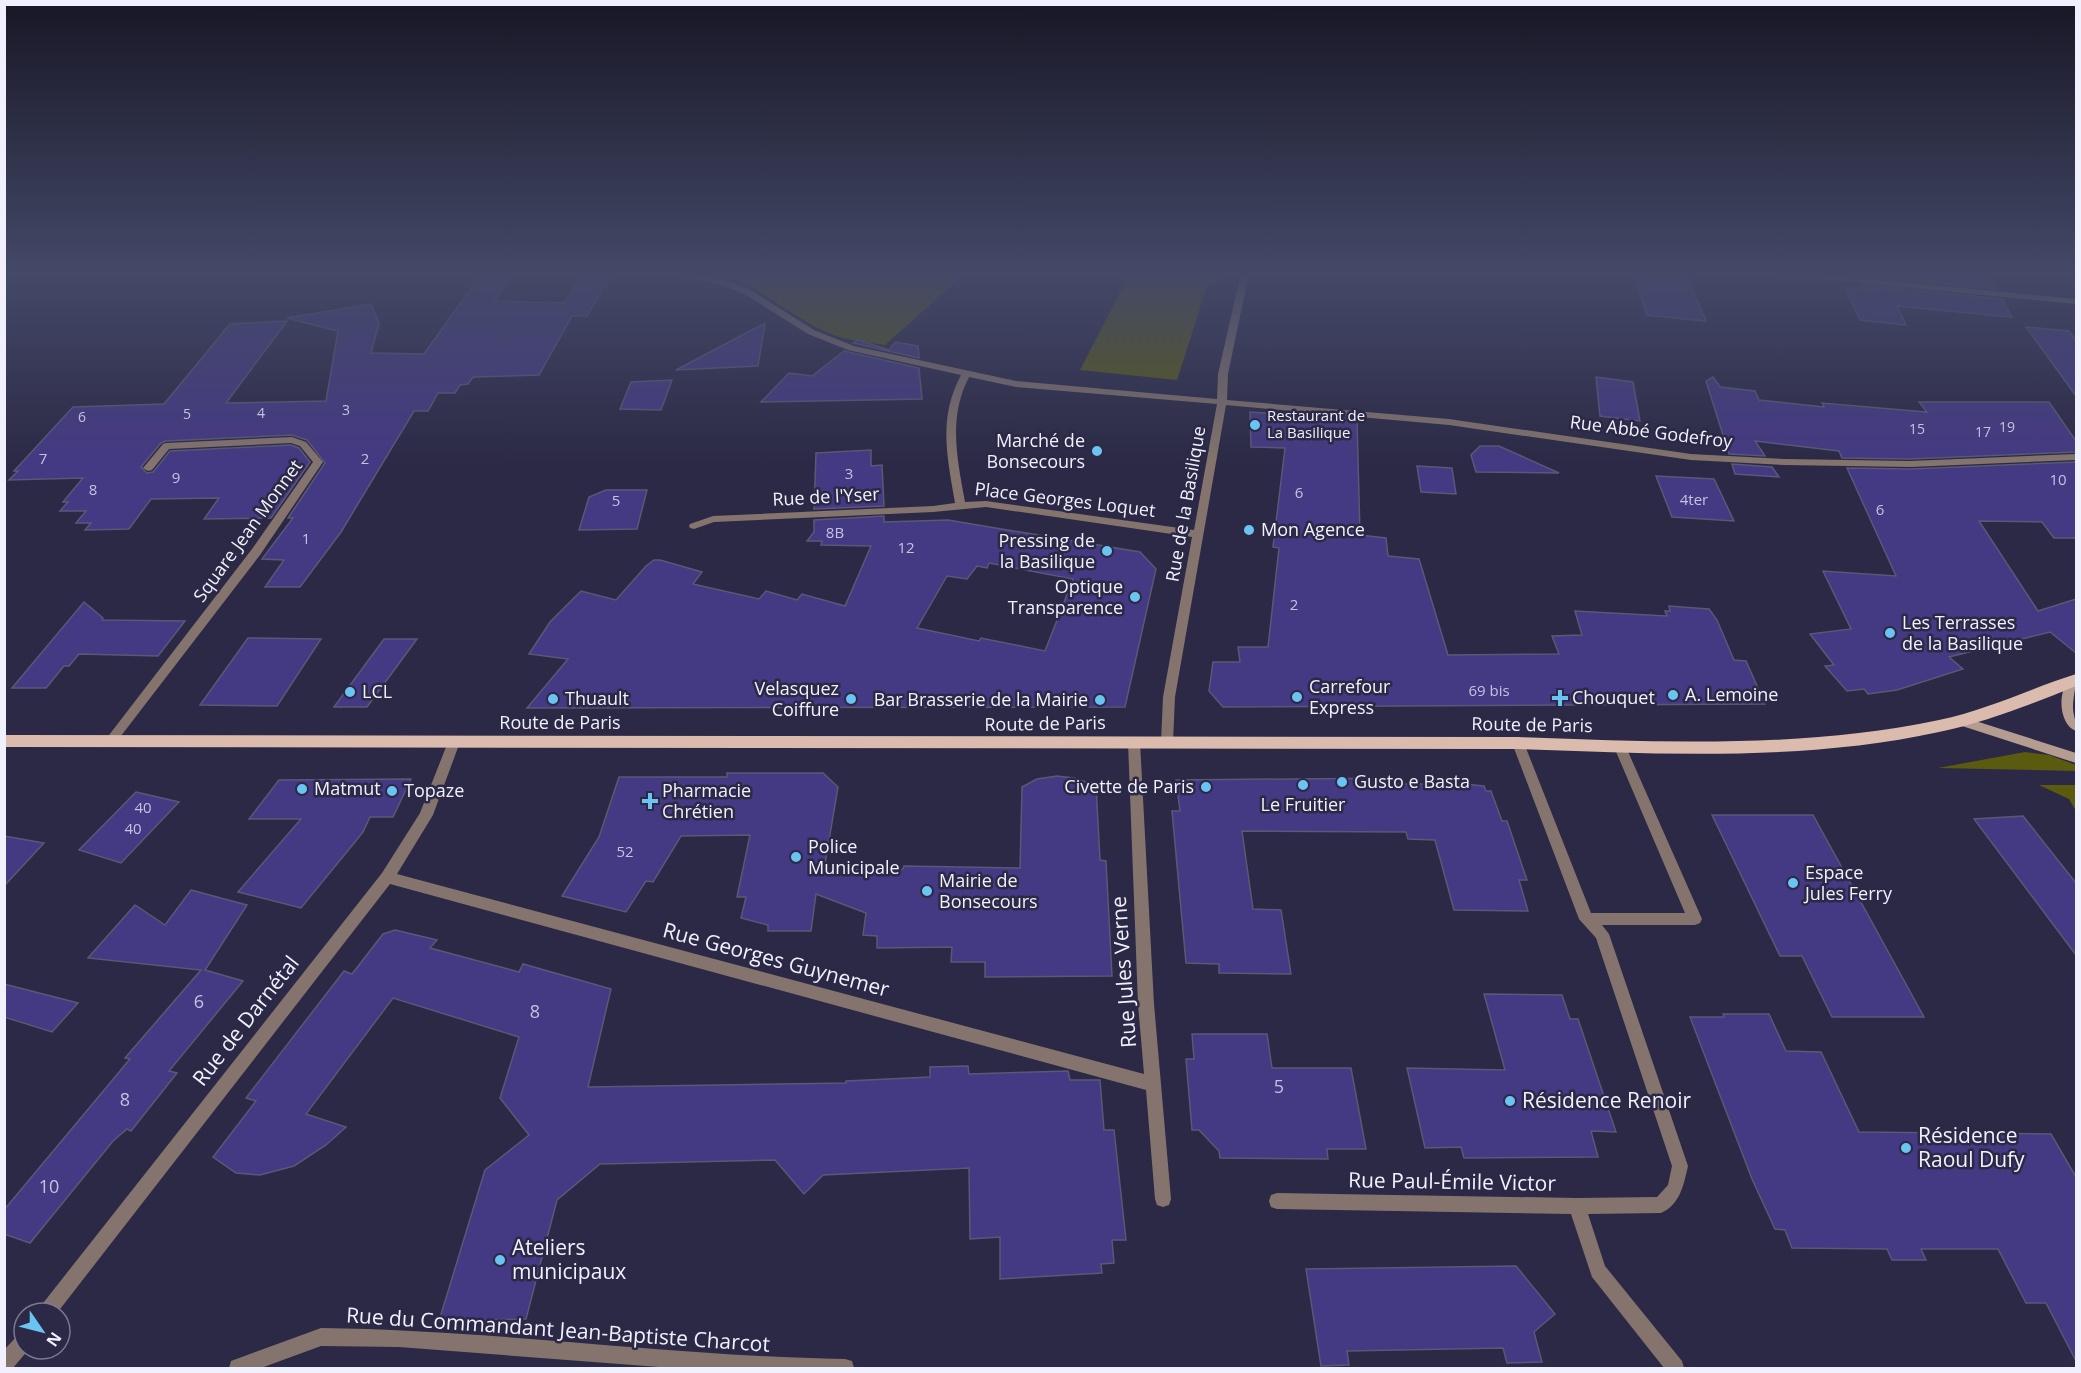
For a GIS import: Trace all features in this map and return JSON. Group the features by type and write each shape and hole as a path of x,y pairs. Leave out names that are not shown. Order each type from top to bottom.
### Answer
{"main road":[{"name":"Route de Paris","path":"4,741 1518,743 1620,747 1790,747 1866,741 1963,722 2021,704 2075,680"}],"street":[{"path":"822,337 879,355 1016,384 1222,402"},
{"name":"Rue de la Basilique","path":"1167,742 1169,697 1222,402 1223,374 1231,337"},
{"name":"Place Georges Loquet","path":"966,374 953,399 951,416 954,468 961,505 997,505 1197,534"},
{"name":"Rue Abbé Godefroy","path":"1222,402 1449,422 1703,458 1910,464 2076,457"},
{"name":"Square Jean Monnet","path":"110,742 256,552 313,473 318,462 303,444 292,440 166,446 148,468"},
{"name":"Rue de l'Yser","path":"694,526 713,519 933,509 961,505"},
{"path":"2075,680 2066,711 2076,726"},
{"path":"1963,722 2076,758"},
{"name":"Rue de Darnétal","path":"55,1301 387,877 426,815 454,741"},
{"name":"Rue Jules Verne","path":"1134,742 1144,980 1163,1199"},
{"path":"1518,743 1586,919 1602,934 1680,1166 1675,1189 1661,1205 1576,1206"},
{"path":"1586,919 1695,919 1620,747"},
{"name":"Rue Georges Guynemer","path":"387,877 1153,1084"},
{"name":"Rue Paul-Émile Victor","path":"1277,1201 1576,1206 1598,1271 1675,1368"},
{"name":"Rue du Commandant Jean-Baptiste Charcot","path":"238,1368 321,1337 332,1337 399,1338 770,1367 845,1368"}],"shaded area":[{"path":"841,337 894,337 885,345"},
{"path":"1097,337 1191,337 1177,380 1080,370"},
{"path":"2025,752 2049,755 2076,765 2076,771 1938,768"},
{"path":"2039,785 2076,785 2076,811 2069,799"}],"building":[{"path":"219,337 275,337 226,403 326,401 337,337 375,337 371,353 424,354 436,337 560,337 539,375 473,377 468,384 460,385 455,393 438,393 428,411 414,411 341,532 300,587 265,587 284,560 262,559 293,518 288,518 325,463 307,440 292,435 166,441 161,443 141,467 147,473 153,472 170,451 291,445 299,448 310,462 271,518 204,519 219,498 151,499 129,529 85,530 91,523 76,523 86,511 60,511 68,502 63,502 83,478 9,480 18,471 14,471 73,407 164,404"},
{"path":"738,337 763,337 758,366 676,370"},
{"path":"2033,337 2073,337 2076,341 2076,396"},
{"path":"858,340 889,350 895,342 918,346 919,358 853,343"},
{"path":"844,351 919,368 922,399 761,402 789,373 812,376"},
{"path":"1596,377 1633,382 1640,421 1600,416"},
{"path":"1713,377 1720,387 1755,391 1759,400 1824,407 1822,403 1927,412 1919,402 2049,402 2076,441 2076,452 1910,459 1842,458 1839,451 1755,441 1765,456 1729,454 1706,381"},
{"path":"672,380 661,410 620,409 631,382"},
{"path":"1250,412 1357,419 1360,535 1386,538 1388,556 1419,559 1448,655 1559,654 1552,636 1582,635 1575,611 1667,616 1665,611 1670,611 1669,606 1709,609 1717,620 1734,660 1746,661 1765,704 1223,707 1209,691 1213,662 1240,662 1238,647 1268,647 1279,548 1273,547 1285,448 1251,447"},
{"path":"1480,446 1499,446 1559,473 1476,472 1471,455"},
{"path":"871,450 871,466 882,465 884,506 814,509 816,453"},
{"path":"2076,462 2076,538 2054,538 2042,522 1979,521 2038,611 2076,599 2076,653 2050,632 1949,657 1963,669 1897,690 1868,694 1864,689 1847,691 1825,666 1834,665 1810,634 1851,629 1823,571 1896,576 1847,468 1910,469"},
{"path":"1732,464 1772,467 1779,477 1735,474"},
{"path":"1417,466 1452,468 1456,494 1421,492"},
{"path":"1656,476 1714,479 1734,521 1672,517"},
{"path":"606,490 647,490 637,529 579,530 589,497"},
{"path":"884,516 884,522 948,520 1140,552 1156,569 1125,707 527,708 568,659 529,654 550,622 581,591 616,600 654,560 702,572 693,584 759,599 766,591 797,600 802,594 845,606 871,546 821,545 822,541 807,541 814,532 814,520","holes":["989,563 1073,579 1045,651 981,638 979,641 917,628 947,576 967,579 977,566 987,568"]},
{"path":"84,602 103,618 102,620 185,621 158,656 79,654 69,666 64,666 46,688 12,688"},
{"path":"248,638 321,639 277,706 200,705"},
{"path":"384,639 417,639 367,707 334,707"},
{"path":"727,773 823,773 838,787 824,870 903,869 904,866 1020,868 1022,787 1037,779 1057,776 1074,778 1096,785 1100,860 1106,861 1112,976 985,977 985,962 951,962 952,947 877,948 877,936 863,935 866,913 816,894 811,931 768,931 768,925 741,918 746,897 737,897 750,835 681,836 653,882 646,881 626,912 562,896 599,837 619,777 727,777"},
{"path":"1395,778 1398,784 1464,784 1484,786 1486,791 1491,791 1502,821 1507,821 1527,880 1519,880 1528,911 1454,910 1435,840 1408,839 1406,832 1242,831 1253,909 1281,910 1291,974 1219,973 1219,964 1186,963 1172,811 1180,811 1176,780"},
{"path":"411,779 393,817 370,817 363,832 301,908 238,892 301,819 249,819 279,780"},
{"path":"136,792 179,802 121,863 79,850"},
{"path":"1712,815 1813,815 1924,1017 1832,1017 1802,956 1780,956"},
{"path":"2023,816 2076,883 2076,955 1974,819"},
{"path":"4,836 44,843 4,886"},
{"path":"191,890 247,905 205,970 243,981 169,1071 177,1073 131,1131 127,1129 113,1141 30,1243 4,1234 4,1210 130,1059 125,1058 201,970 88,958 135,905 165,925"},
{"path":"395,930 437,940 430,948 519,972 523,964 611,989 588,1087 846,1083 846,1081 930,1077 930,1067 968,1066 969,1074 1068,1071 1070,1080 1100,1080 1104,1130 1114,1130 1126,1240 1112,1240 1114,1263 1101,1264 1102,1273 1000,1279 1000,1237 970,1239 969,1168 823,1175 804,1194 775,1160 600,1164 557,1200 526,1319 439,1321 485,1170 529,1135 500,1098 519,1037 393,998 306,1114 346,1127 326,1145 294,1166 260,1175 236,1173 213,1157 256,1101 246,1098 344,971 352,974 383,934"},
{"path":"4,984 78,1003 52,1032 4,1017"},
{"name":"Résidence Renoir","path":"1484,994 1562,995 1570,1019 1578,1019 1616,1132 1591,1131 1598,1157 1464,1158 1461,1147 1425,1148 1407,1068 1505,1070"},
{"name":"Résidence Raoul Dufy","path":"1723,1014 1769,1014 1786,1051 1821,1052 1859,1132 2051,1134 2076,1177 2076,1361 2046,1303 2026,1303 1998,1249 1921,1249 1926,1260 1892,1260 1887,1249 1792,1248 1785,1230 1775,1229 1752,1179 1690,1017 1724,1017"},
{"path":"1192,1034 1267,1034 1272,1068 1351,1068 1366,1149 1327,1149 1328,1159 1220,1158 1219,1151 1199,1130 1192,1130 1186,1059 1194,1059"},
{"path":"1516,1266 1555,1314 1534,1332 1542,1362 1507,1363 1503,1348 1347,1351 1349,1365 1321,1366 1306,1269"}],"place":[{"name":"Restaurant de La Basilique","path":"1255,425"},
{"name":"Marché de Bonsecours","path":"1097,451"},
{"name":"Mon Agence","path":"1249,530"},
{"name":"Pressing de la Basilique","path":"1107,551"},
{"name":"Optique Transparence","path":"1135,597"},
{"name":"Les Terrasses de la Basilique","path":"1890,633"},
{"name":"LCL","path":"350,692"},
{"name":"A. Lemoine","path":"1673,695"},
{"name":"Carrefour Express","path":"1297,697"},
{"name":"Chouquet","path":"1560,698"},
{"name":"Thuault","path":"553,699"},
{"name":"Velasquez Coiffure","path":"851,699"},
{"name":"Bar Brasserie de la Mairie","path":"1100,700"},
{"name":"Gusto e Basta","path":"1342,782"},
{"name":"Le Fruitier","path":"1303,785"},
{"name":"Civette de Paris","path":"1206,787"},
{"name":"Matmut","path":"302,789"},
{"name":"Topaze","path":"392,791"},
{"name":"Pharmacie Chrétien","path":"650,801"},
{"name":"Police Municipale","path":"796,857"},
{"name":"Espace Jules Ferry","path":"1793,883"},
{"name":"Mairie de Bonsecours","path":"927,891"},
{"name":"Résidence Renoir","path":"1510,1101"},
{"name":"Résidence Raoul Dufy","path":"1906,1148"},
{"name":"Ateliers municipaux","path":"500,1260"}]}
